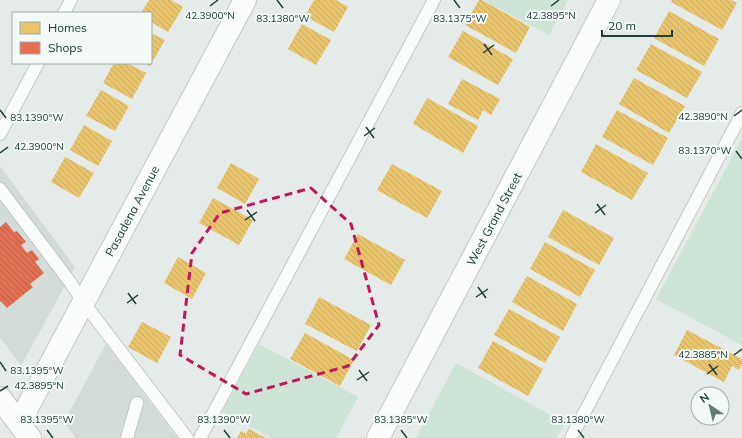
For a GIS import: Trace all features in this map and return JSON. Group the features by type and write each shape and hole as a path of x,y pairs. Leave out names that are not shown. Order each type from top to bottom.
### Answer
{"street":[{"name":"Pasadena Avenue","path":"25,430 83,302 245,0"},
{"name":"West Grand Street","path":"378,438 609,0"},
{"path":"0,398 25,430"}],"lane":[{"path":"65,12 71,0"},
{"path":"200,438 434,0"},
{"path":"0,134 37,64"},
{"path":"571,438 742,113"},
{"path":"0,189 70,282 83,302 187,438"},
{"path":"127,438 137,403"}],"highlighted area":[{"path":"311,188 351,224 379,325 348,366 246,394 180,355 192,253 220,213"}],"shaded area":[{"path":"0,166 75,267 21,366 0,337"},
{"path":"106,344 177,438 76,438 64,422"}],"green space":[{"path":"483,0 568,0 549,35"},
{"path":"742,139 742,345 656,299"},
{"path":"259,344 358,397 336,438 272,438 222,412"},
{"path":"456,363 565,423 557,438 416,438"}],"building: Homes":[{"path":"149,0 171,0 183,7 168,32 152,23 152,12 142,12"},
{"path":"314,0 336,0 348,7 334,32 305,16"},
{"path":"479,0 482,0 530,27 516,53 465,25"},
{"path":"672,0 731,0 737,3 722,30 671,2"},
{"path":"669,11 719,39 704,66 654,38"},
{"path":"302,24 331,40 316,65 288,49"},
{"path":"463,31 513,59 498,85 448,57"},
{"path":"152,34 165,40 152,63"},
{"path":"651,44 702,72 687,98 636,70"},
{"path":"113,64 129,64 146,73 132,99 103,83"},
{"path":"634,78 685,106 669,133 619,104"},
{"path":"462,79 500,99 491,115 483,110 478,120 448,104"},
{"path":"101,90 129,106 115,131 86,116"},
{"path":"427,98 478,126 463,153 413,124"},
{"path":"617,110 668,138 653,165 602,137"},
{"path":"84,125 112,141 98,166 70,150"},
{"path":"596,144 648,173 632,200 581,172"},
{"path":"65,157 94,173 79,198 51,182"},
{"path":"231,163 259,179 245,204 217,188"},
{"path":"392,164 442,191 427,218 377,190"},
{"path":"213,198 253,220 239,245 199,223"},
{"path":"563,210 614,238 599,265 548,237"},
{"path":"358,234 405,260 391,285 344,259"},
{"path":"545,242 595,270 580,297 530,269"},
{"path":"178,257 206,273 192,299 164,283"},
{"path":"527,276 577,304 563,331 512,302"},
{"path":"319,297 371,325 357,351 305,324"},
{"path":"509,309 560,337 545,363 494,335"},
{"path":"142,322 171,337 157,363 128,347"},
{"path":"687,330 742,359 742,364 739,370 732,366 724,382 674,355"},
{"path":"305,333 354,360 340,386 290,359"},
{"path":"493,341 543,369 528,396 478,368"},
{"path":"249,429 266,438 237,438 241,431 246,434"}],"building: Shops":[{"path":"6,222 14,232 17,231 26,242 21,245 27,253 32,250 39,259 35,262 44,273 30,284 33,287 7,308 1,301 0,302 0,227"}]}
